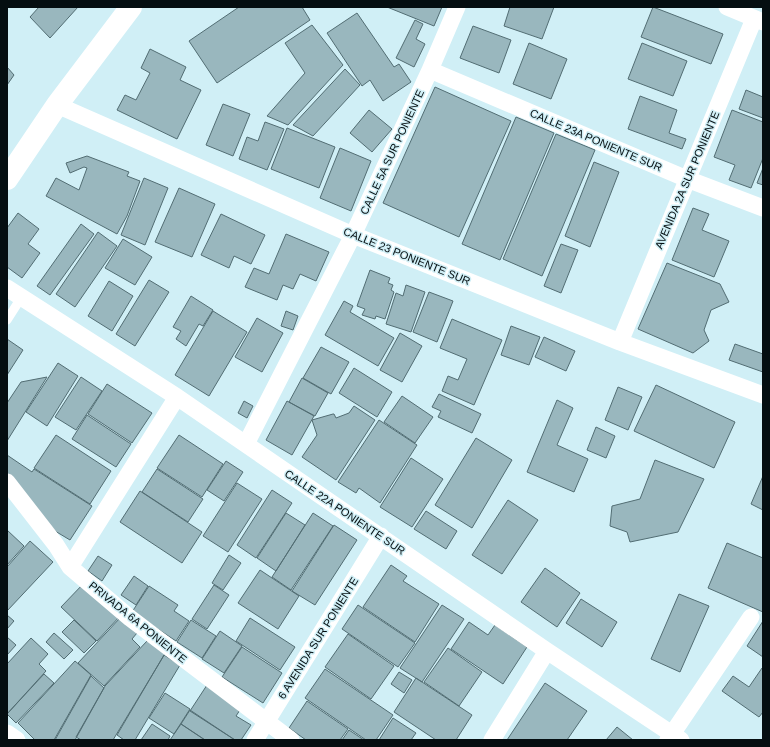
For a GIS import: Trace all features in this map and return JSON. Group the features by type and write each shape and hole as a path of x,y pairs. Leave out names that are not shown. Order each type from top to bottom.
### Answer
{"main road":[{"path":"7,179 57,105 131,7"}],"street":[{"name":"CALLE 5A SUR PONIENTE","path":"246,444 353,235 430,70 456,7"},
{"path":"727,7 759,20"},
{"name":"AVENIDA 2A SUR PONIENTE","path":"620,342 687,179 759,20"},
{"name":"CALLE 23A PONIENTE SUR","path":"430,70 687,179 763,208"},
{"name":"CALLE 23 PONIENTE SUR","path":"57,105 353,235 620,342 763,396"},
{"name":"CALLE 22A PONIENTE SUR","path":"7,288 177,397 673,738"},
{"path":"70,567 177,397"},
{"name":"PRIVADA 6A PONIENTE","path":"7,482 56,545 70,567 130,618 291,740"},
{"name":"6 AVENIDA SUR PONIENTE","path":"255,740 381,536"},
{"path":"673,738 752,617"},
{"path":"492,740 547,651"},
{"path":"7,733 16,740"}],"lane":[{"path":"7,320 21,298"}],"building":[{"path":"39,7 78,7 50,38 30,17"},
{"path":"239,7 302,7 310,20 217,83 189,41"},
{"path":"387,7 442,7 434,26"},
{"path":"510,7 554,7 542,39 504,26"},
{"path":"653,7 723,34 711,64 641,37"},
{"path":"357,13 394,67 399,64 411,82 383,101 370,80 362,86 327,33"},
{"path":"415,20 423,24 416,39 425,44 414,67 396,58"},
{"path":"312,25 343,65 288,125 267,116 305,73 285,43"},
{"path":"473,26 511,40 499,73 460,58"},
{"path":"529,43 567,59 551,99 513,84"},
{"path":"642,43 687,61 673,96 628,79"},
{"path":"150,49 186,67 180,80 201,90 177,139 117,110 125,95 136,100 150,73 141,68"},
{"path":"7,67 14,75 7,85"},
{"path":"345,69 360,85 313,136 293,125"},
{"path":"435,87 511,121 459,237 383,203"},
{"path":"746,90 763,97 763,118 739,109"},
{"path":"640,96 677,110 669,133 686,139 682,149 628,129"},
{"path":"223,104 250,114 233,156 206,145"},
{"path":"369,110 392,129 372,152 350,133"},
{"path":"732,110 763,122 763,158 751,188 729,180 735,165 714,157"},
{"path":"516,117 554,133 500,260 462,244"},
{"path":"265,122 284,129 267,170 239,159 247,137 258,141"},
{"path":"287,128 335,147 319,188 271,169"},
{"path":"556,134 595,150 542,276 503,259"},
{"path":"340,148 371,161 351,211 320,198"},
{"path":"87,156 129,172 127,176 140,181 127,216 117,234 46,196 56,178 79,190 87,168 84,167 70,173 66,163"},
{"path":"594,162 619,172 590,247 565,236"},
{"path":"763,168 763,185 757,183"},
{"path":"144,178 168,188 145,245 121,235"},
{"path":"179,188 215,204 192,257 155,242"},
{"path":"693,208 709,214 702,230 729,241 714,277 672,260"},
{"path":"18,213 39,229 28,244 40,253 22,278 7,267 7,228"},
{"path":"221,214 265,235 251,264 234,256 229,268 201,255"},
{"path":"81,224 94,234 50,295 37,286"},
{"path":"98,232 117,246 75,307 56,294"},
{"path":"286,234 329,252 316,281 300,274 293,289 283,285 277,300 245,287 254,268 269,274"},
{"path":"123,239 152,257 135,285 105,268"},
{"path":"561,244 578,250 561,293 544,286"},
{"path":"667,263 720,284 729,302 711,310 704,330 709,341 693,353 638,329"},
{"path":"370,270 390,278 388,283 393,285 391,290 394,292 385,319 376,316 375,319 362,315 365,309 357,306"},
{"path":"149,280 169,292 135,346 116,334"},
{"path":"109,281 133,296 112,331 88,316"},
{"path":"406,285 425,292 411,332 386,324 396,293 403,296"},
{"path":"429,292 453,301 437,342 413,332"},
{"path":"191,296 213,310 203,326 199,324 186,346 176,339 181,331 173,327"},
{"path":"344,301 353,306 350,312 394,338 378,366 325,335"},
{"path":"213,311 247,332 209,396 175,375"},
{"path":"286,311 298,316 293,330 281,326"},
{"path":"257,318 283,333 262,372 235,357"},
{"path":"452,319 502,340 474,405 442,391 448,376 458,380 467,359 440,348"},
{"path":"511,326 540,337 529,365 501,355"},
{"path":"400,333 422,346 402,382 380,370"},
{"path":"544,337 575,351 566,371 535,357"},
{"path":"7,339 23,350 7,375"},
{"path":"735,344 763,354 763,372 729,360"},
{"path":"321,347 349,362 331,394 303,378"},
{"path":"58,363 78,376 47,426 26,412"},
{"path":"354,368 392,392 377,417 339,393"},
{"path":"47,377 7,441 7,403 21,382"},
{"path":"81,377 102,391 76,430 55,417"},
{"path":"302,378 328,393 315,416 289,402"},
{"path":"107,384 152,413 132,443 88,414"},
{"path":"656,385 735,422 714,468 634,431"},
{"path":"618,387 642,397 628,430 605,420"},
{"path":"439,394 481,414 472,433 438,417 441,411 432,407"},
{"path":"402,396 433,417 415,443 384,422"},
{"path":"557,400 573,408 557,445 588,459 574,492 527,472"},
{"path":"244,401 253,406 247,418 238,413"},
{"path":"287,401 314,416 292,455 266,440"},
{"path":"354,406 375,420 336,480 302,457 317,435 312,420 333,414 336,418 349,413"},
{"path":"87,415 131,444 116,467 72,439"},
{"path":"379,420 417,445 380,503 359,488 356,493 338,482"},
{"path":"596,427 615,436 606,458 587,450"},
{"path":"56,435 111,471 90,504 34,468"},
{"path":"179,435 223,464 202,497 157,468"},
{"path":"476,438 512,460 472,528 435,505"},
{"path":"7,455 32,472 34,469 92,506 70,540 55,531 7,475"},
{"path":"411,458 443,479 412,527 380,507"},
{"path":"655,460 704,479 678,532 630,542 627,532 610,526 612,506 640,499"},
{"path":"226,461 243,472 224,501 207,490"},
{"path":"157,469 203,499 188,522 142,492"},
{"path":"763,476 763,510 751,504"},
{"path":"237,483 262,499 228,552 203,536"},
{"path":"272,490 292,503 256,558 237,545"},
{"path":"140,491 202,532 182,563 120,522"},
{"path":"508,500 538,520 502,574 472,555"},
{"path":"426,511 457,531 446,549 414,529"},
{"path":"286,513 305,525 276,571 257,558"},
{"path":"313,513 333,526 291,590 272,577"},
{"path":"334,525 357,540 315,605 292,591"},
{"path":"7,530 24,546 7,565"},
{"path":"30,541 53,562 7,611 7,567"},
{"path":"727,543 763,558 763,612 708,588"},
{"path":"229,555 241,563 223,590 212,583"},
{"path":"98,556 112,565 102,581 88,571"},
{"path":"391,565 407,576 403,581 439,604 415,642 363,607"},
{"path":"545,568 580,593 557,627 521,602"},
{"path":"260,570 299,596 278,629 238,603"},
{"path":"134,576 148,586 136,605 121,595"},
{"path":"85,582 121,615 97,641 61,607"},
{"path":"214,585 229,595 207,629 192,619"},
{"path":"149,586 178,605 174,611 189,621 176,641 132,612"},
{"path":"679,594 709,606 680,672 651,659"},
{"path":"581,599 617,622 602,647 566,623"},
{"path":"358,605 415,643 398,667 342,629"},
{"path":"442,605 464,619 422,682 400,668"},
{"path":"7,615 14,621 7,629"},
{"path":"120,618 137,633 132,639 140,647 104,686 78,663"},
{"path":"250,618 295,647 280,670 236,641"},
{"path":"74,620 96,641 84,653 62,632"},
{"path":"191,620 216,636 202,658 177,642"},
{"path":"763,621 763,657 747,646"},
{"path":"469,622 488,635 495,625 527,647 503,684 451,649"},
{"path":"220,631 242,646 224,673 202,659"},
{"path":"54,633 73,650 64,659 46,642"},
{"path":"348,634 394,666 371,699 325,667"},
{"path":"7,637 16,645 7,655"},
{"path":"31,638 48,654 39,664 46,671 7,714 7,664"},
{"path":"147,641 169,647 113,740 81,740 76,737 105,686"},
{"path":"242,647 282,673 263,703 222,677"},
{"path":"448,648 482,672 459,706 424,682"},
{"path":"164,655 180,665 135,740 124,740 117,735"},
{"path":"75,661 91,675 54,740 35,740 18,723"},
{"path":"762,668 763,712 759,717 722,691 733,676 749,687"},
{"path":"325,669 393,715 376,740 366,740 305,698"},
{"path":"399,672 412,680 404,693 391,684"},
{"path":"44,674 54,683 16,723 7,714"},
{"path":"91,676 104,688 75,740 55,740"},
{"path":"416,678 472,715 456,740 436,740 394,712"},
{"path":"545,683 587,711 567,740 507,740"},
{"path":"207,685 242,707 236,716 251,725 241,740 235,740 190,711"},
{"path":"165,693 190,709 174,734 149,718"},
{"path":"307,701 348,729 340,740 306,740 289,728"},
{"path":"190,710 235,740 205,740 181,724"},
{"path":"393,718 416,733 411,740 379,740"},
{"path":"152,724 170,736 168,740 141,740"},
{"path":"181,724 205,740 170,740"},
{"path":"617,727 633,740 606,740"},
{"path":"349,730 364,740 342,740"}]}
